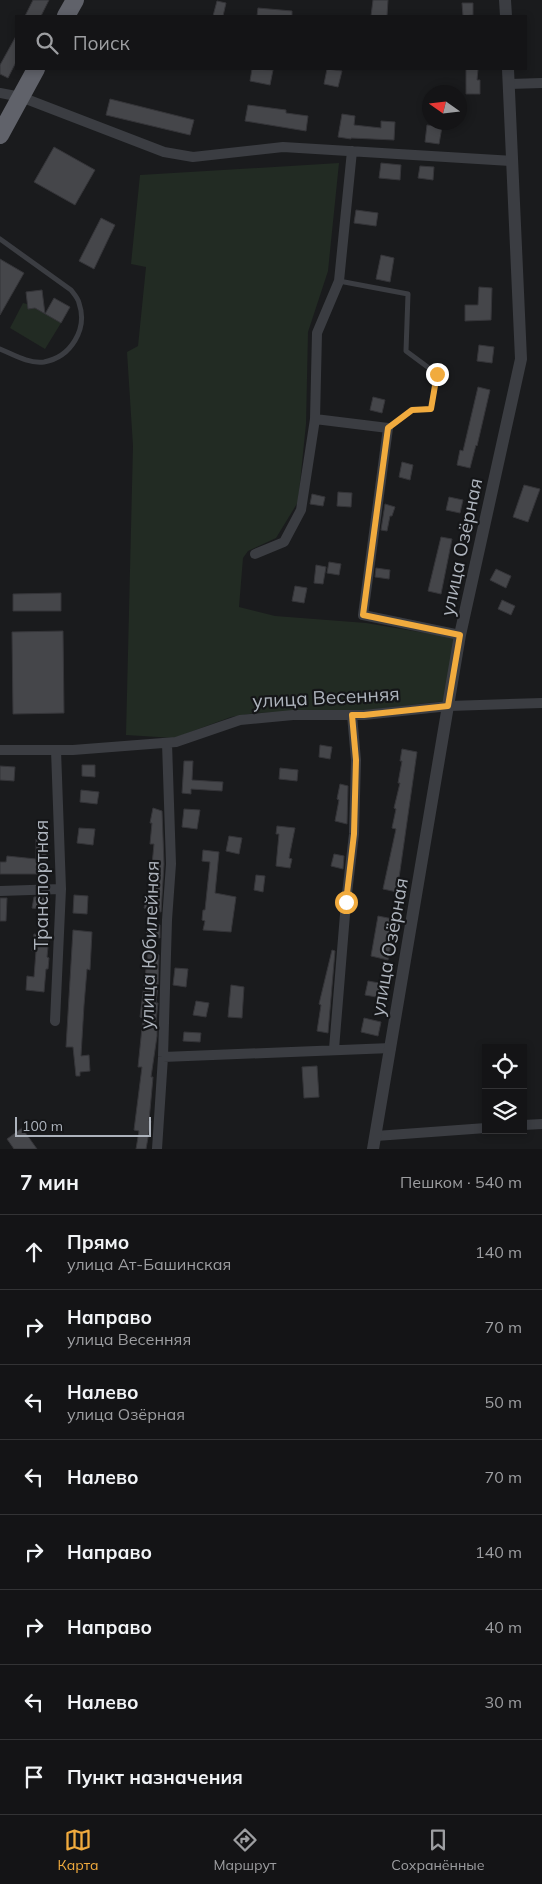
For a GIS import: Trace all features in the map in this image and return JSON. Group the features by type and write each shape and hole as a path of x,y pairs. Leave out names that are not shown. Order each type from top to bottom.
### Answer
{"highway":[{"path":"67,15 75,0"},
{"path":"0,135 35,70"}],"street":[{"path":"505,0 506,15"},
{"name":"улица Озёрная","path":"373,1149 460,635 521,359 508,70"},
{"path":"509,84 542,83"},
{"path":"0,93 21,97 164,152 193,157 283,146 512,161"},
{"path":"255,554 284,542 301,510 316,419 317,333 339,281 352,151"},
{"path":"316,419 388,428 363,615 460,635"},
{"name":"улица Весенняя","path":"0,750 56,750 176,742 240,720 293,715 364,715 448,706 542,703"},
{"path":"334,1049 346,902 354,834 356,760 352,715"},
{"name":"улица Юбилейная","path":"157,1149 171,864 166,743"},
{"name":"Транспортная","path":"55,1021 61,889 56,750"},
{"path":"0,890 61,889"},
{"path":"163,1057 391,1048"},
{"path":"527,1126 542,1124"},
{"path":"376,1136 482,1128"}],"lane":[{"path":"0,239 71,290 79,301 82,314 81,328 76,340 67,351 56,358 43,362 26,360 0,349"},
{"path":"339,281 408,294 406,351 437,374 431,409 412,410 388,428"}],"shaded area":[{"path":"339,163 328,271 308,332 306,424 298,502 276,538 248,551 243,558 239,607 275,616 366,623 455,638 445,701 366,710 255,713 231,717 174,738 126,735 133,446 127,352 138,346 146,267 131,264 140,175"},
{"path":"23,303 27,304 28,309 35,308 61,323 45,349 10,328"}],"building":[{"path":"33,0 49,0 42,15 26,15"},
{"path":"373,0 388,0 387,15 371,15"},
{"path":"217,1 226,3 223,15 213,15"},
{"path":"462,3 473,3 473,15 463,15"},
{"path":"258,8 292,11 292,15 257,15"},
{"path":"15,38 15,64 8,78 0,74 0,65"},
{"path":"252,70 273,70 270,85 250,81"},
{"path":"327,70 342,71 338,87 324,84"},
{"path":"466,70 478,70 477,80 480,80 480,94 467,94"},
{"path":"110,99 194,120 190,135 106,115"},
{"path":"248,105 286,110 286,113 308,116 306,131 245,121"},
{"path":"342,114 355,116 354,125 381,128 381,121 395,122 394,140 338,137"},
{"path":"426,130 441,130 439,144 425,142"},
{"path":"54,147 95,170 75,205 34,182"},
{"path":"381,163 401,165 400,180 379,178"},
{"path":"420,166 434,167 433,180 418,178"},
{"path":"356,210 378,213 376,226 354,223"},
{"path":"101,218 115,225 94,269 79,261"},
{"path":"381,255 394,258 390,282 376,279"},
{"path":"0,259 24,273 0,315"},
{"path":"479,287 492,288 491,320 465,321 465,305 478,305"},
{"path":"42,290 45,314 35,308 28,309 26,292"},
{"path":"54,298 70,307 61,323 45,314"},
{"path":"479,345 494,347 492,363 477,361"},
{"path":"478,387 490,390 470,468 457,465 460,450 463,451"},
{"path":"373,397 385,400 382,413 370,410"},
{"path":"402,462 413,465 410,480 399,477"},
{"path":"524,485 540,489 528,522 513,517"},
{"path":"338,492 352,493 351,507 337,506"},
{"path":"312,494 325,497 323,506 310,504"},
{"path":"449,497 463,500 460,513 446,510"},
{"path":"385,504 395,507 392,516 390,516 387,531 381,530"},
{"path":"441,537 452,539 441,594 428,591"},
{"path":"329,562 341,564 339,575 327,573"},
{"path":"316,565 326,567 323,584 314,583"},
{"path":"376,568 390,570 389,579 375,577"},
{"path":"496,569 511,576 506,588 490,580"},
{"path":"295,586 307,588 304,603 292,601"},
{"path":"61,593 61,611 13,611 13,594"},
{"path":"502,600 515,606 511,615 498,609"},
{"path":"63,631 64,713 13,714 12,632"},
{"path":"320,745 332,747 330,759 319,757"},
{"path":"402,749 417,752 397,892 383,889 396,829 392,828 396,809 394,808 400,783 398,783"},
{"path":"184,761 193,761 192,780 223,782 222,791 191,789 191,794 182,793"},
{"path":"82,765 95,765 95,777 82,776"},
{"path":"0,766 15,767 14,781 0,780"},
{"path":"280,768 298,770 297,781 279,779"},
{"path":"340,784 348,786 347,824 335,821"},
{"path":"81,790 99,792 97,804 80,802"},
{"path":"153,808 162,811 164,864 161,912 144,908 147,895 150,896 156,866 152,865 154,844 150,844 152,823 150,823"},
{"path":"184,809 200,810 197,829 182,827"},
{"path":"277,826 295,828 289,858 292,859 290,868 276,866 279,834 276,834"},
{"path":"79,828 95,829 93,845 77,843"},
{"path":"229,836 242,838 239,854 226,851"},
{"path":"36,839 46,840 46,874 0,874 0,862 6,862 7,856 36,859"},
{"path":"203,850 219,852 215,893 236,897 231,932 203,930 205,921 202,920 203,910 205,910 210,862 202,861"},
{"path":"334,854 344,856 343,869 331,866"},
{"path":"256,875 265,876 263,892 254,890"},
{"path":"74,895 88,896 87,914 73,913"},
{"path":"34,897 49,897 47,910 32,908"},
{"path":"0,898 7,898 6,921 0,921"},
{"path":"378,916 393,919 388,944 391,944 388,960 371,956"},
{"path":"148,923 160,925 160,938 146,936"},
{"path":"73,930 92,932 90,970 87,969 81,1056 89,1055 90,1071 80,1072 80,1076 76,1076 73,1047 66,1047"},
{"path":"34,934 49,936 47,957 49,958 44,992 26,990 27,976 34,977 36,951 32,951"},
{"path":"332,950 335,951 328,1033 317,1031 321,1005 319,1004"},
{"path":"148,953 159,955 156,1003 158,1003 155,1029 157,1030 157,1036 151,1077 153,1077 149,1121 151,1121 146,1149 136,1149 139,1131 134,1130 142,1067 138,1067 143,1018 140,1017"},
{"path":"175,968 188,969 186,987 173,985"},
{"path":"368,981 385,984 382,998 365,995"},
{"path":"231,985 244,987 242,1018 228,1017"},
{"path":"196,1001 209,1003 206,1017 193,1015"},
{"path":"364,1018 381,1022 378,1036 361,1032"},
{"path":"184,1032 201,1033 200,1042 183,1041"},
{"path":"317,1066 319,1097 304,1098 302,1067"},
{"path":"22,1128 37,1149 14,1149 7,1139"}],"route":[{"path":"346,902 354,834 356,760 352,715 448,706 460,635 363,615 388,428 412,410 431,409 437,374"}]}
